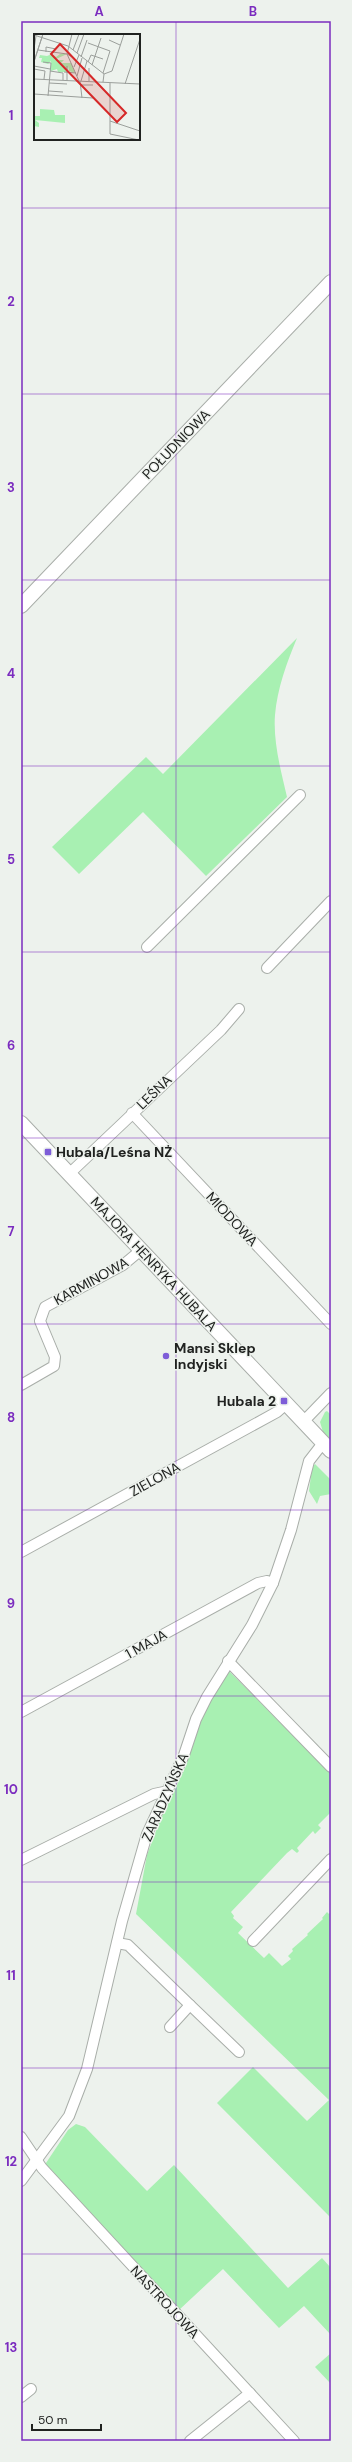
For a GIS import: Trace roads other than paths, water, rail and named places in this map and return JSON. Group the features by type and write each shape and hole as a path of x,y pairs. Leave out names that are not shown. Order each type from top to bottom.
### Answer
{"street":[{"name":"POŁUDNIOWA","path":"21,606 331,282"},
{"path":"147,947 300,795"},
{"path":"266,968 331,901"},
{"name":"LEŚNA","path":"69,1174 221,1030 239,1009"},
{"name":"MIODOWA","path":"132,1114 331,1324"},
{"name":"MAJORA HENRYKA HUBALA","path":"21,1123 327,1447"},
{"name":"KARMINOWA","path":"21,1385 54,1366 55,1357 40,1321 45,1308 123,1266 142,1250"},
{"path":"303,1422 331,1393"},
{"name":"ZIELONA","path":"21,1552 277,1412 286,1404"},
{"name":"ZARADZYŃSKA","path":"21,2181 37,2162 69,2116 87,2068 117,1943 147,1834 184,1755 196,1719 228,1662 252,1625 273,1583 292,1530 309,1461 327,1447"},
{"name":"1 MAJA","path":"21,1712 258,1583 267,1581 273,1583"},
{"path":"228,1662 331,1767"},
{"path":"21,1860 154,1794 168,1791"},
{"path":"253,1941 331,1859"},
{"path":"117,1943 128,1945 240,2052"},
{"path":"170,2027 190,2005"},
{"name":"NASTROJOWA","path":"21,2137 37,2162 294,2441"},
{"path":"21,2397 31,2389"},
{"path":"190,2441 250,2393"}],"place":[{"name":"Hubala/Leśna NŻ","path":"48,1152"},
{"name":"Mansi Sklep Indyjski","path":"166,1356"},
{"name":"Hubala 2","path":"284,1401"}]}
